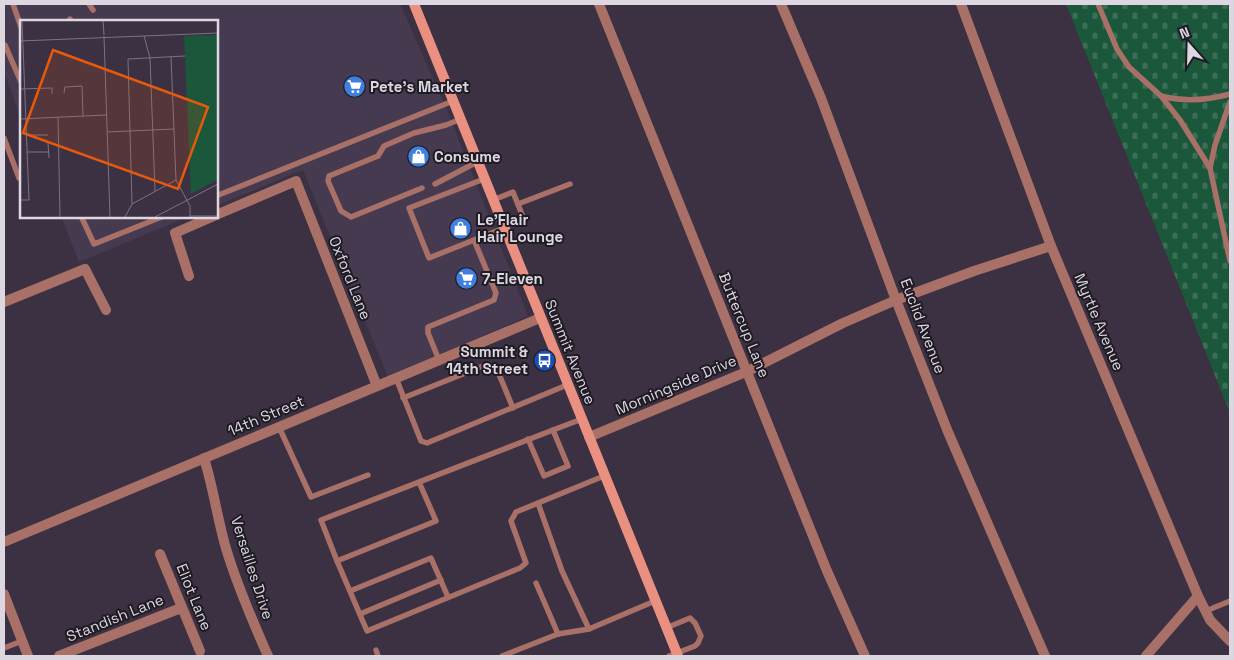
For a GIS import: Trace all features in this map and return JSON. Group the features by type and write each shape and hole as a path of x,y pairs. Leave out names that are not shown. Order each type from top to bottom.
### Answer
{"main road":[{"name":"Summit Avenue","path":"414,4 666,628 674,655"}],"street":[{"name":"Buttercup Lane","path":"598,4 827,571 864,656"},
{"name":"Euclid Avenue","path":"780,4 820,98 948,432 1045,656"},
{"name":"Myrtle Avenue","path":"961,4 1051,246 1198,596 1210,620 1230,641"},
{"name":"Oxford Lane","path":"218,215 296,181 377,386"},
{"path":"189,276 175,232 210,218"},
{"name":"Morningside Drive","path":"589,437 746,372 843,323 896,300 974,270 1051,246"},
{"path":"4,302 85,269 106,310"},
{"name":"14th Street","path":"4,542 540,318"},
{"name":"Versailles Drive","path":"204,458 213,486 225,544 252,619 268,656"},
{"name":"Eliot Lane","path":"160,554 200,651"},
{"path":"4,594 28,656"},
{"path":"1146,656 1198,596"},
{"name":"Standish Lane","path":"59,656 181,608"}],"lane":[{"path":"13,4 20,24"},
{"path":"89,4 93,10"},
{"path":"1098,4 1117,49 1129,67 1161,96 1180,120 1210,168 1230,261"},
{"path":"5,45 20,80"},
{"path":"1161,96 1176,100 1217,98 1230,94"},
{"path":"218,195 453,101"},
{"path":"1210,168 1215,145 1230,102"},
{"path":"422,188 351,217 341,211 328,181 330,176 378,156 384,146 414,133 461,119"},
{"path":"4,138 20,178"},
{"path":"435,184 478,162"},
{"path":"484,179 409,208 429,258 474,240 522,217 513,192 493,200"},
{"path":"518,204 570,184"},
{"path":"82,218 94,244 159,218"},
{"path":"439,360 428,333 428,327 494,300 496,293 474,240"},
{"path":"403,398 488,364 496,367 512,408"},
{"path":"396,378 421,441 427,444 568,385"},
{"path":"582,420 528,439 322,520 337,561 367,630 520,568 526,563 510,521 516,512 604,476"},
{"path":"279,427 311,497 368,475"},
{"path":"528,439 544,476 568,466 553,430"},
{"path":"337,561 436,521 419,482"},
{"path":"538,503 562,570 589,629"},
{"path":"350,591 432,558 448,597"},
{"path":"360,614 440,580"},
{"path":"536,583 558,634"},
{"path":"502,656 558,634 589,629 655,601"},
{"path":"1206,611 1230,601"},
{"path":"666,628 690,618 695,623 701,636 698,644 674,655"},
{"path":"4,648 22,641"}],"shaded area":[{"path":"4,4 400,4 447,110 528,316 388,377 303,170 218,205 218,20 20,20 20,114 4,73"},
{"path":"62,218 185,218 79,262"}],"green space":[{"path":"1066,4 1230,4 1230,413"}],"place":[{"name":"Pete's Market","path":"354,87"},
{"name":"Consume","path":"418,157"},
{"name":"Le’Flair Hair Lounge","path":"461,229"},
{"name":"7-Eleven","path":"466,279"},
{"name":"Summit & 14th Street","path":"544,361"}]}
